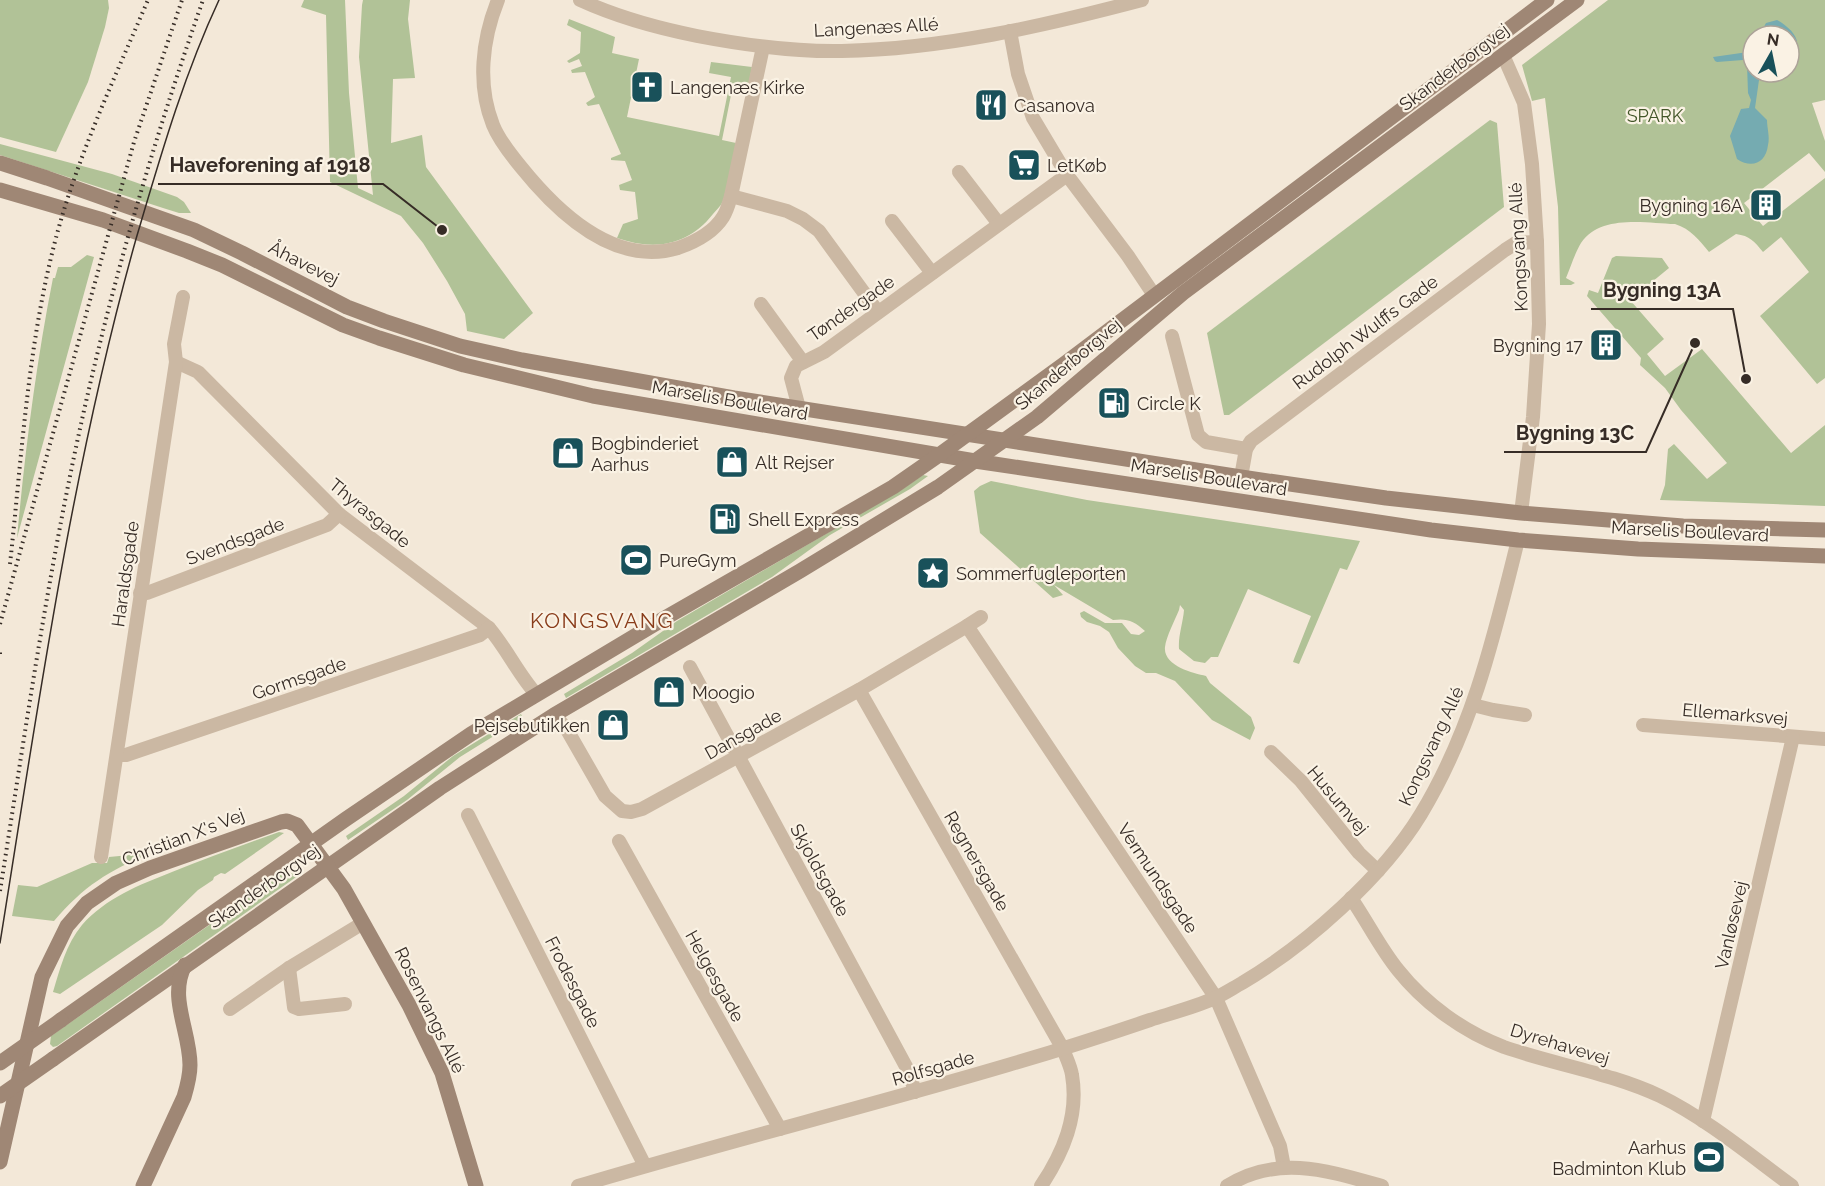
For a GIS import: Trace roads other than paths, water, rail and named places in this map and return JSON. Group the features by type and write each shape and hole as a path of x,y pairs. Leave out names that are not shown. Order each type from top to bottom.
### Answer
{"street":[{"path":"498,0 491,17 482,68 493,126 510,154 552,203 599,238 621,248 648,253 689,244 710,232 723,217 731,196 763,47"},
{"name":"Langenæs Allé","path":"579,0 673,31 763,47 841,51 922,45 1010,31 1084,16 1142,0"},
{"name":"Skanderborgvej","path":"0,1063 471,734 893,487 969,435 1547,0"},
{"name":"Skanderborgvej","path":"0,1096 440,788 554,715 930,493 1037,417 1184,293 1578,0"},
{"path":"1010,31 1017,74 1033,118 1067,175 1128,256 1154,295"},
{"name":"Kongsvang Allé","path":"1503,55 1524,103 1532,164 1537,242 1539,324 1533,417 1521,513"},
{"name":"Åhavevej","path":"0,163 194,230 346,306 384,321 460,346 597,374"},
{"path":"959,172 999,224"},
{"name":"Tøndergade","path":"799,408 791,378 796,366 824,352 1067,175"},
{"name":"Marselis Boulevard","path":"0,190 103,220 187,251 222,265 343,325 379,338 464,365 593,396 975,461 1420,528 1518,540 1660,550 1825,556"},
{"path":"731,196 787,211 819,231 878,312"},
{"path":"892,220 932,273"},
{"name":"Rudolph Wulffs Gade","path":"1246,449 1251,441 1505,250 1516,243 1537,242"},
{"name":"Haraldsgade","path":"101,857 176,362 174,344 183,297"},
{"path":"761,304 803,362"},
{"path":"1172,336 1198,435 1206,442 1246,449 1241,477"},
{"name":"Thyrasgade","path":"176,362 198,372 339,514 489,628 501,641 525,682 536,694"},
{"name":"Marselis Boulevard","path":"597,374 969,435 1386,498 1521,513 1683,526 1825,530"},
{"path":"1518,540 1521,513"},
{"name":"Svendsgade","path":"140,593 147,594 327,525 339,514"},
{"name":"Kongsvang Allé","path":"1286,954 1351,898 1378,871 1421,814 1473,705 1498,621 1518,540"},
{"name":"Dansgade","path":"554,715 566,728 604,796 622,811 631,812 642,809 738,758 859,690 968,626 981,616"},
{"name":"Vermundsgade","path":"968,626 1216,998 1280,1146 1284,1167"},
{"name":"Gormsgade","path":"118,755 126,755 480,635 489,628"},
{"name":"Skjoldsgade","path":"690,667 909,1072 915,1092"},
{"name":"Regnersgade","path":"859,690 1063,1049 1072,1074 1074,1097 1072,1119 1065,1143 1041,1186"},
{"path":"536,694 554,715"},
{"path":"1473,705 1525,715"},
{"name":"Ellemarksvej","path":"1642,725 1825,740"},
{"name":"Vanløsevej","path":"1703,1121 1793,737"},
{"name":"Husumvej","path":"1271,753 1300,781 1359,853 1378,871"},
{"name":"Frodesgade","path":"468,815 645,1166"},
{"name":"Christian X's Vej","path":"0,1162 42,977 67,926 87,903 116,883 150,868 287,821 297,825 327,865"},
{"name":"Helgesgade","path":"619,841 780,1129"},
{"name":"Rosenvangs Allé","path":"327,865 344,889 409,1005 442,1073 476,1186"},
{"name":"Dyrehavevej","path":"1351,898 1398,970 1432,1005 1468,1030 1503,1046 1630,1084 1662,1097 1703,1121 1792,1186"},
{"path":"230,1009 289,968 363,923"},
{"name":"Rolfsgade","path":"578,1186 1063,1049 1216,998 1286,954"},
{"path":"144,1186 184,1097 188,1083 190,1065 178,992 179,978 185,965"},
{"path":"289,968 294,1007 299,1009 345,1004"},
{"path":"1227,1186 1238,1179 1284,1167 1332,1172 1382,1186"}],"water":[{"path":"1777,20 1783,24 1765,24"},
{"path":"1741,53 1741,60 1717,62 1713,57"},
{"path":"1748,84 1758,84 1755,108 1767,120 1769,139 1764,156 1753,164 1737,159 1730,136 1741,109 1749,108 1751,100"}],"tram line":[{"path":"0,943 74,501 113,326 136,239 173,118 194,58 219,0"}],"railway":[{"path":"10,564 22,439 47,274 76,174 148,0"},
{"path":"0,624 134,142 182,0"},
{"path":"0,891 48,594 93,370 143,184 203,0"}],"place":[{"name":"Langenæs Kirke","path":"647,87"},
{"name":"Casanova","path":"991,105"},
{"name":"LetKøb","path":"1024,165"},
{"name":"Bygning 16A","path":"1766,205"},
{"name":"Haveforening af 1918","path":"442,230"},
{"name":"Bygning 13C","path":"1695,343"},
{"name":"Bygning 17","path":"1606,345"},
{"name":"Bygning 13A","path":"1746,379"},
{"name":"Circle K","path":"1114,403"},
{"name":"Bogbinderiet Aarhus","path":"568,453"},
{"name":"Alt Rejser","path":"732,462"},
{"name":"Shell Express","path":"725,519"},
{"name":"PureGym","path":"636,560"},
{"name":"Sommerfugleporten","path":"933,573"},
{"name":"Moogio","path":"669,692"},
{"name":"Pejsebutikken","path":"613,725"},
{"name":"Aarhus Badminton Klub","path":"1709,1157"}],"district":[{"name":"KONGSVANG","path":"602,620"}],"park label":[{"name":"SPARK","path":"1655,115"}]}
